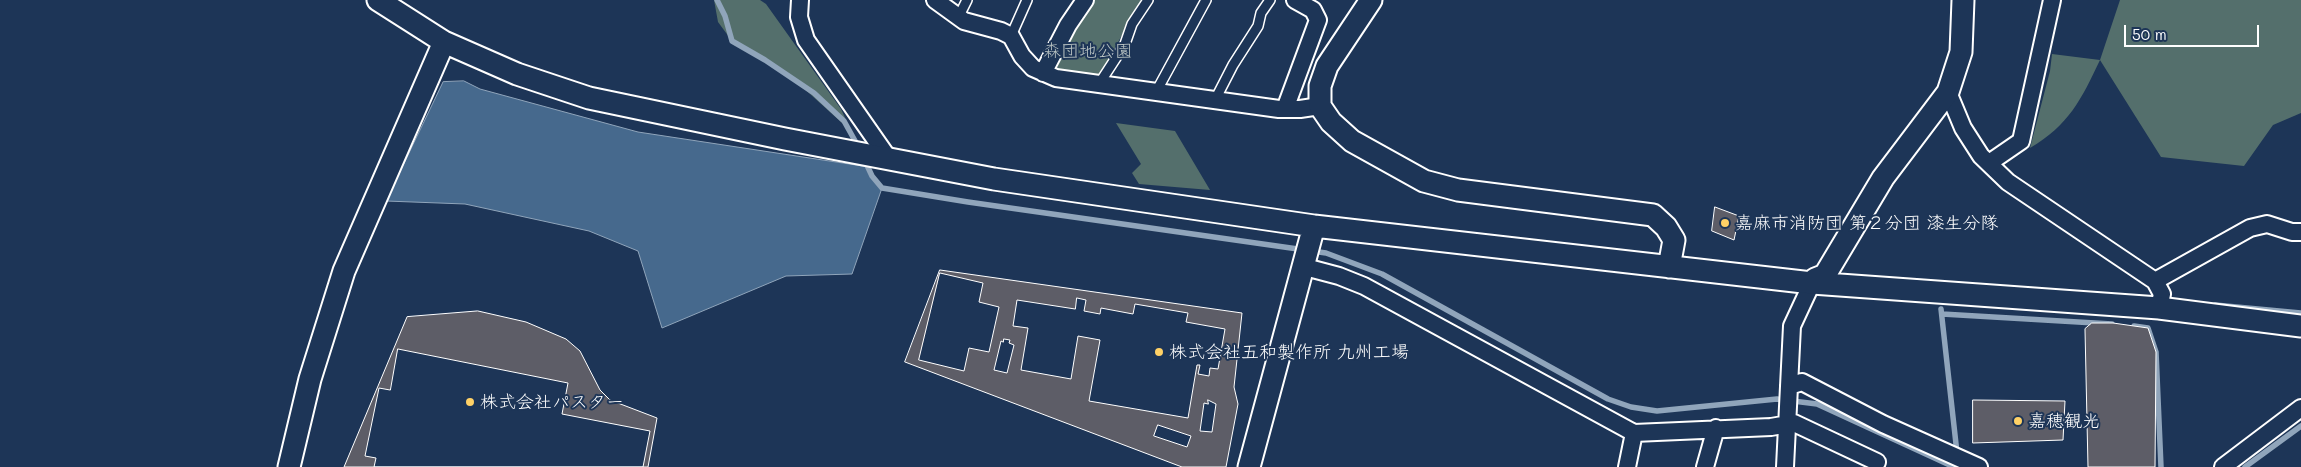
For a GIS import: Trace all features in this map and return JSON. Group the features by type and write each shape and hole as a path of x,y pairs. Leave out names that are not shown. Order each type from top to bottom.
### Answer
{"street":[{"path":"378,0 444,42 517,74 589,98 994,179 1314,226 1669,267 1812,283 2159,308 2301,326"},
{"path":"800,0 799,17 806,40 882,158"},
{"path":"935,0 964,21 1001,31 1011,36 1022,56 1033,68 1056,78 1286,109 1320,106"},
{"path":"1042,73 1068,25 1085,0"},
{"path":"1286,109 1318,20 1313,10 1294,0"},
{"path":"1371,0 1326,66 1320,86 1320,106 1331,122 1352,140 1424,181 1458,190 1653,216 1666,226 1674,240 1669,267"},
{"path":"1785,467 1792,326 1812,283 1815,279 1825,274 1883,178 1948,92 1961,52 1963,0"},
{"path":"1989,163 2022,141 2052,0"},
{"path":"290,467 310,379 344,271 444,42"},
{"path":"1948,92 1963,128 1981,156 2008,182 2155,281 2162,294 2159,308"},
{"path":"2155,281 2250,228 2267,224 2292,232 2301,232"},
{"path":"1249,467 1314,226"},
{"path":"1304,268 1339,276 1364,286 1634,433 1794,423 1877,462"},
{"path":"1789,386 1802,382 1882,424 1979,467"},
{"path":"2223,467 2301,408"},
{"path":"1705,467 1716,428"},
{"path":"1627,467 1634,433"}],"lane":[{"path":"958,18 966,0"},
{"path":"1011,36 1026,0"},
{"path":"1099,84 1126,44 1132,24 1148,0"},
{"path":"1156,92 1206,0"},
{"path":"1216,100 1233,65 1258,26 1261,13 1270,0"}],"green space":[{"path":"714,0 760,0 766,4 841,109 851,131 789,75 732,41 718,22"},
{"name":"森団地公園","path":"1094,0 1141,0 1097,81 1060,75 1056,61"},
{"path":"2120,0 2301,0 2301,113 2273,125 2244,166 2161,157 2100,60"},
{"path":"2052,54 2100,60 2080,99 2064,121 2030,148 2050,71"},
{"path":"1116,123 1175,131 1210,190 1139,184 1132,173 1141,164"}],"water":[{"path":"464,81 480,89 638,132 869,167 871,178 882,188 852,274 786,276 662,328 638,251 589,231 465,204 386,201 443,82"}],"building":[{"name":"嘉麻市消防団 第２分団 漆生分隊","path":"1715,207 1739,216 1734,240 1712,231"},
{"path":"940,270 1242,313 1234,387 1238,404 1226,467 1182,467 905,362"},
{"path":"940,273 983,283 979,302 999,307 989,352 969,348 964,371 919,360"},
{"name":"株式会社五和製作所 九州工場","path":"1077,298 1086,300 1084,311 1100,314 1101,308 1133,314 1135,304 1188,313 1186,322 1225,329 1218,369 1210,368 1209,376 1198,374 1200,365 1197,365 1188,418 1089,401 1100,340 1078,336 1071,379 1021,370 1028,328 1013,326 1017,300 1075,309"},
{"name":"株式会社パスター","path":"478,311 526,322 566,339 580,351 600,390 610,400 657,418 648,467 344,467 407,317"},
{"path":"2092,323 2113,323 2148,328 2156,352 2155,467 2088,467 2085,329"},
{"path":"1004,339 1010,340 1009,343 1014,345 1007,373 994,370 1001,341 1003,342"},
{"name":"株式会社パスター","path":"398,349 568,383 562,414 650,431 643,467 374,467 376,458 365,456 379,388 390,390"},
{"path":"1208,400 1216,404 1212,432 1200,431 1204,403 1208,404"},
{"name":"嘉穂観光","path":"1973,400 2065,401 2063,440 1973,443"},
{"path":"1158,425 1191,436 1187,447 1154,436"}],"waterway":[{"path":"717,0 725,16 732,41 765,60 814,93 844,121 859,148"},
{"path":"865,161 872,176 882,188 1326,253 1382,274 1608,399 1631,407 1657,411 1777,399 1817,404 1954,467"},
{"path":"2215,305 2301,313"},
{"path":"1941,309 1957,453"},
{"path":"1942,314 2112,324"},
{"path":"2134,326 2148,328 2156,352 2161,467"},
{"path":"2245,467 2301,426"}],"place":[{"name":"嘉麻市消防団 第２分団 漆生分隊","path":"1725,223"},
{"name":"株式会社五和製作所 九州工場","path":"1159,352"},
{"name":"株式会社パスター","path":"470,402"},
{"name":"嘉穂観光","path":"2018,421"}]}
